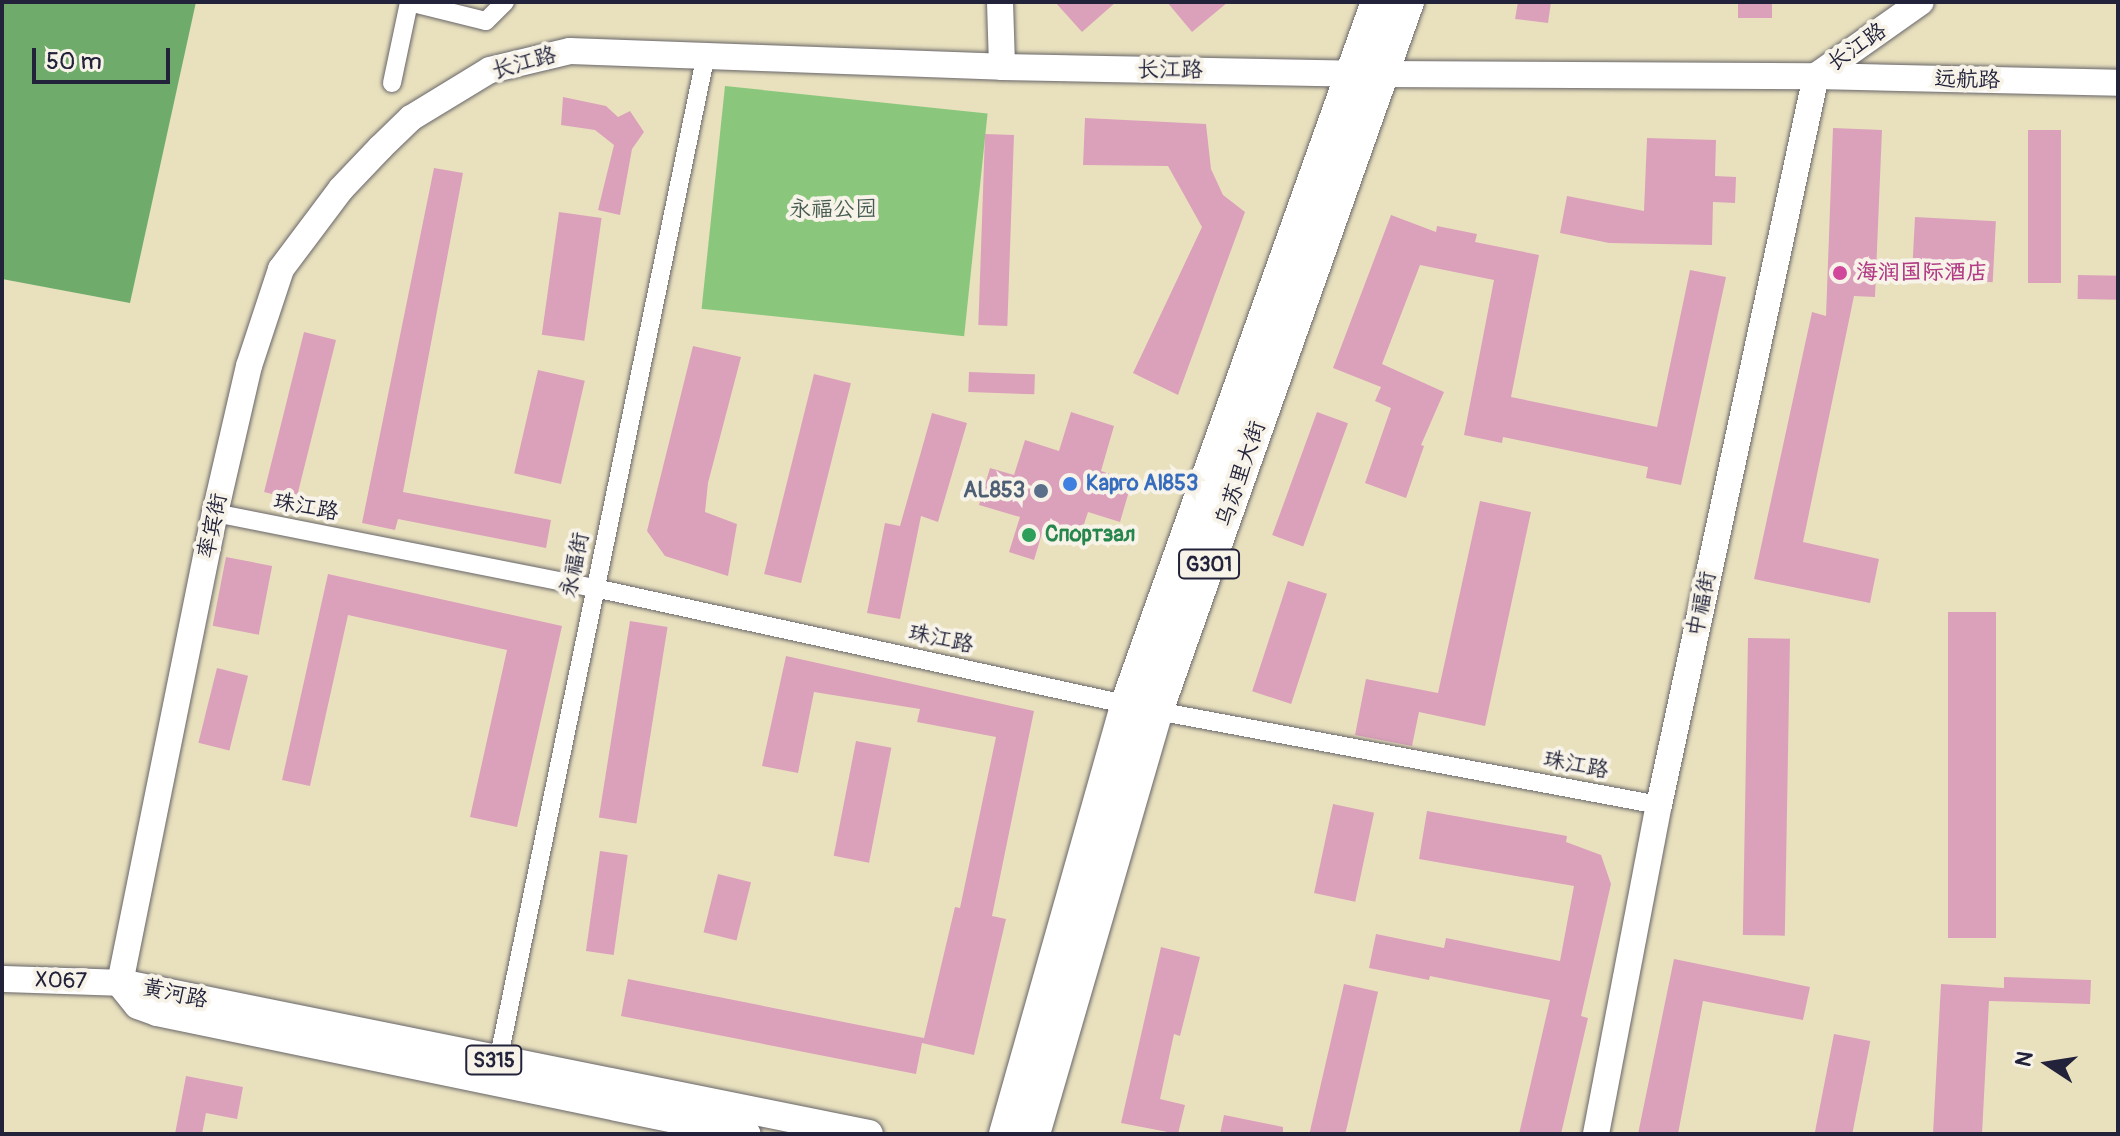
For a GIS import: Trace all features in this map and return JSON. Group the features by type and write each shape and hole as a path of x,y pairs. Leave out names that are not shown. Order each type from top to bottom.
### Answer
{"highway":[{"name":"乌苏里大街","path":"1367,74 1377,2"},
{"name":"乌苏里大街","path":"1005,1134 1141,708 1367,74 1408,2"},
{"name":"乌苏里大街","path":"1034,1134 1141,708"}],"main road":[{"name":"黄河路","path":"120,983 138,1005 157,1012 869,1134"},
{"name":"黄河路","path":"496,1071 747,1134"}],"street":[{"path":"392,83 409,2 486,21 505,2"},
{"path":"1000,2 1002,67"},
{"name":"长江路","path":"411,118 490,70 532,57 570,51 705,59 1002,67 1367,74 1816,76 1921,2"},
{"name":"永福街","path":"496,1071 705,59"},
{"name":"远航路","path":"1816,76 2118,83"},
{"name":"中福街","path":"1596,1134 1659,805 1816,76"},
{"name":"率宾街","path":"120,983 215,513 256,340 281,269 341,189 411,118"},
{"name":"珠江路","path":"215,513 595,588 1141,708 1659,805"},
{"name":"X067","path":"2,979 120,983"}],"green space":[{"path":"2,2 196,2 130,303 2,279"},
{"name":"永福公园","path":"725,86 988,114 964,336 702,309"}],"building":[{"path":"1055,2 1116,2 1082,32"},
{"path":"1167,2 1228,2 1192,32"},
{"path":"1518,2 1551,2 1548,23 1515,19"},
{"path":"1738,2 1772,2 1772,18 1738,18"},
{"path":"563,97 606,106 618,117 630,111 644,132 632,149 620,215 598,210 614,145 595,130 561,125"},
{"path":"1085,118 1206,124 1211,169 1223,195 1245,212 1178,395 1133,373 1202,227 1168,166 1083,165"},
{"path":"1833,128 1882,130 1875,297 1854,296 1803,542 1879,559 1870,603 1754,579 1812,312 1826,316"},
{"path":"2028,130 2061,130 2061,283 2028,283"},
{"path":"985,134 1014,135 1007,326 978,325"},
{"path":"1647,138 1716,140 1715,176 1736,177 1735,203 1713,202 1712,245 1609,243 1560,233 1567,196 1644,211"},
{"path":"434,168 463,173 403,492 551,520 546,548 398,519 395,530 362,523"},
{"path":"559,212 602,218 584,341 542,335"},
{"path":"1391,215 1436,232 1437,226 1477,234 1475,242 1539,255 1511,397 1657,427 1690,270 1726,277 1681,485 1646,478 1648,467 1503,437 1502,443 1464,435 1494,280 1420,265 1382,364 1444,392 1421,445 1424,446 1406,498 1365,483 1391,408 1375,401 1381,387 1333,368"},
{"path":"1915,217 1996,221 1993,282 1912,278"},
{"path":"2078,275 2118,276 2118,300 2078,299"},
{"path":"304,332 336,340 296,500 264,492"},
{"path":"693,346 741,357 708,483 705,512 737,524 728,576 665,556 647,531"},
{"path":"538,370 585,381 561,484 514,473"},
{"path":"969,372 1035,374 1034,394 968,392"},
{"path":"814,374 851,383 801,583 764,574"},
{"path":"1071,412 1114,426 1101,471 1132,481 1120,522 1088,512 1078,542 1043,530 1034,560 1009,552 1020,517 979,505 990,468 1014,475 1025,440 1059,451"},
{"path":"1317,412 1348,423 1303,546 1272,535"},
{"path":"932,413 967,423 938,522 921,516 900,619 867,613 885,523 900,526"},
{"path":"1480,501 1531,512 1485,726 1419,712 1412,746 1355,735 1366,679 1438,693"},
{"path":"226,557 272,566 259,635 213,626"},
{"path":"328,574 562,626 517,827 470,817 507,650 348,615 310,786 282,780"},
{"path":"1288,581 1327,594 1291,704 1252,691"},
{"path":"1948,612 1996,612 1996,938 1948,938"},
{"path":"630,621 668,627 636,823 599,818"},
{"path":"1748,638 1790,639 1785,936 1743,935"},
{"path":"786,656 1034,711 992,916 1006,919 974,1055 922,1043 916,1074 621,1016 628,979 924,1038 955,907 960,908 996,737 917,722 920,709 814,692 798,773 762,766"},
{"path":"217,668 248,676 229,750 198,743"},
{"path":"856,741 891,748 869,863 834,856"},
{"path":"1333,804 1374,813 1355,902 1314,893"},
{"path":"1427,811 1567,836 1566,842 1601,855 1611,884 1581,1016 1588,1018 1561,1134 1519,1134 1550,1000 1430,976 1429,980 1369,968 1376,934 1444,948 1446,938 1560,961 1574,886 1419,859"},
{"path":"600,851 628,855 614,955 586,951"},
{"path":"718,874 751,882 736,940 703,932"},
{"path":"1161,947 1200,957 1180,1036 1174,1034 1160,1099 1185,1105 1178,1134 1121,1123"},
{"path":"1674,959 1810,987 1803,1020 1703,1001 1678,1134 1638,1134"},
{"path":"2004,977 2091,980 2090,1004 1989,1001 1982,1134 1933,1134 1941,984 2004,988"},
{"path":"1344,984 1378,992 1345,1134 1309,1134"},
{"path":"1834,1034 1870,1041 1852,1134 1815,1133"},
{"path":"186,1076 243,1087 237,1119 206,1113 202,1134 175,1134"},
{"path":"1224,1115 1283,1127 1283,1134 1220,1134"}],"place":[{"name":"海润国际酒店","path":"1840,273"},
{"name":"Карго Al853","path":"1070,484"},
{"name":"AL853","path":"1041,491"},
{"name":"Спортзал","path":"1029,535"}]}
